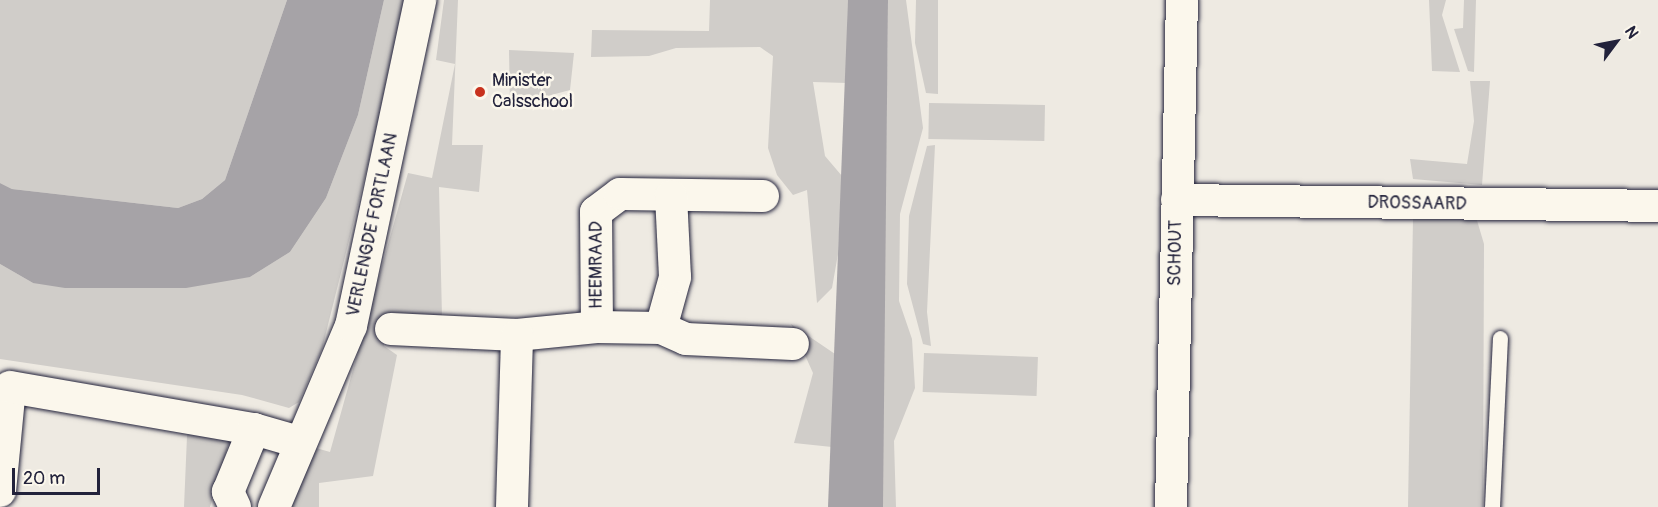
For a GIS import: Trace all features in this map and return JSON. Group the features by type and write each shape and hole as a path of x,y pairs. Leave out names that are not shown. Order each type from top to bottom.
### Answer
{"street":[{"name":"VERLENGDE FORTLAAN","path":"274,507 299,442 351,326 420,0"},
{"name":"SCHOUT","path":"1171,507 1182,0"},
{"name":"HEEMRAAD","path":"597,327 596,212 620,194 763,196"},
{"path":"661,328 675,277 671,196"},
{"name":"DROSSAARD","path":"1177,200 1658,206"},
{"name":"HEEMRAAD","path":"391,329 517,335 597,327 661,328 686,339 793,344"},
{"path":"512,507 517,335"},
{"path":"0,491 10,387 254,429 299,442"},
{"path":"235,507 228,492 254,429"}],"lane":[{"path":"1492,507 1500,338"}],"shaded area":[{"path":"0,0 287,0 225,180 202,199 178,208 12,189 0,183"},
{"path":"287,0 384,0 358,115 326,198 290,252 250,277 186,288 65,288 33,283 0,264 0,183 12,189 178,208 202,199 225,180"},
{"path":"384,0 409,0 322,349 299,402 289,408 242,395 0,359 0,264 33,283 250,277 290,252 326,198 358,115"},
{"path":"444,0 458,0 452,145 483,145 479,192 439,187 442,317 391,312 384,346 397,355 373,476 319,483 319,507 289,507 309,446 330,452 408,173 432,178 455,64 436,60"},
{"path":"710,0 848,0 847,83 813,82 825,156 842,176 838,254 832,288 817,303 807,190 793,195 777,175 768,148 773,56 760,47 676,48 649,56 591,57 592,30 709,31"},
{"path":"848,0 888,0 883,507 828,507"},
{"path":"888,0 906,0 923,128 900,214 899,301 912,339 915,388 894,441 896,507 883,507 882,455"},
{"path":"916,0 938,0 938,94 926,93 915,43"},
{"path":"1429,0 1446,0 1442,15 1460,72 1432,71"},
{"path":"1464,0 1476,0 1474,72 1468,71 1454,29 1463,28"},
{"path":"509,50 574,53 570,90 510,106"},
{"path":"1470,81 1490,81 1482,185 1413,179 1410,159 1467,164 1474,121"},
{"path":"929,103 1045,105 1044,141 928,139"},
{"path":"935,145 927,312 931,346 923,344 907,284 909,216 927,146"},
{"path":"1476,217 1484,244 1483,507 1408,507 1413,219"},
{"path":"791,324 835,354 832,447 794,443 813,373"},
{"path":"924,353 1038,357 1037,396 923,392"},
{"path":"197,417 234,425 210,507 184,507 187,436"}],"place":[{"name":"Minister Calsschool","path":"480,92"}]}
